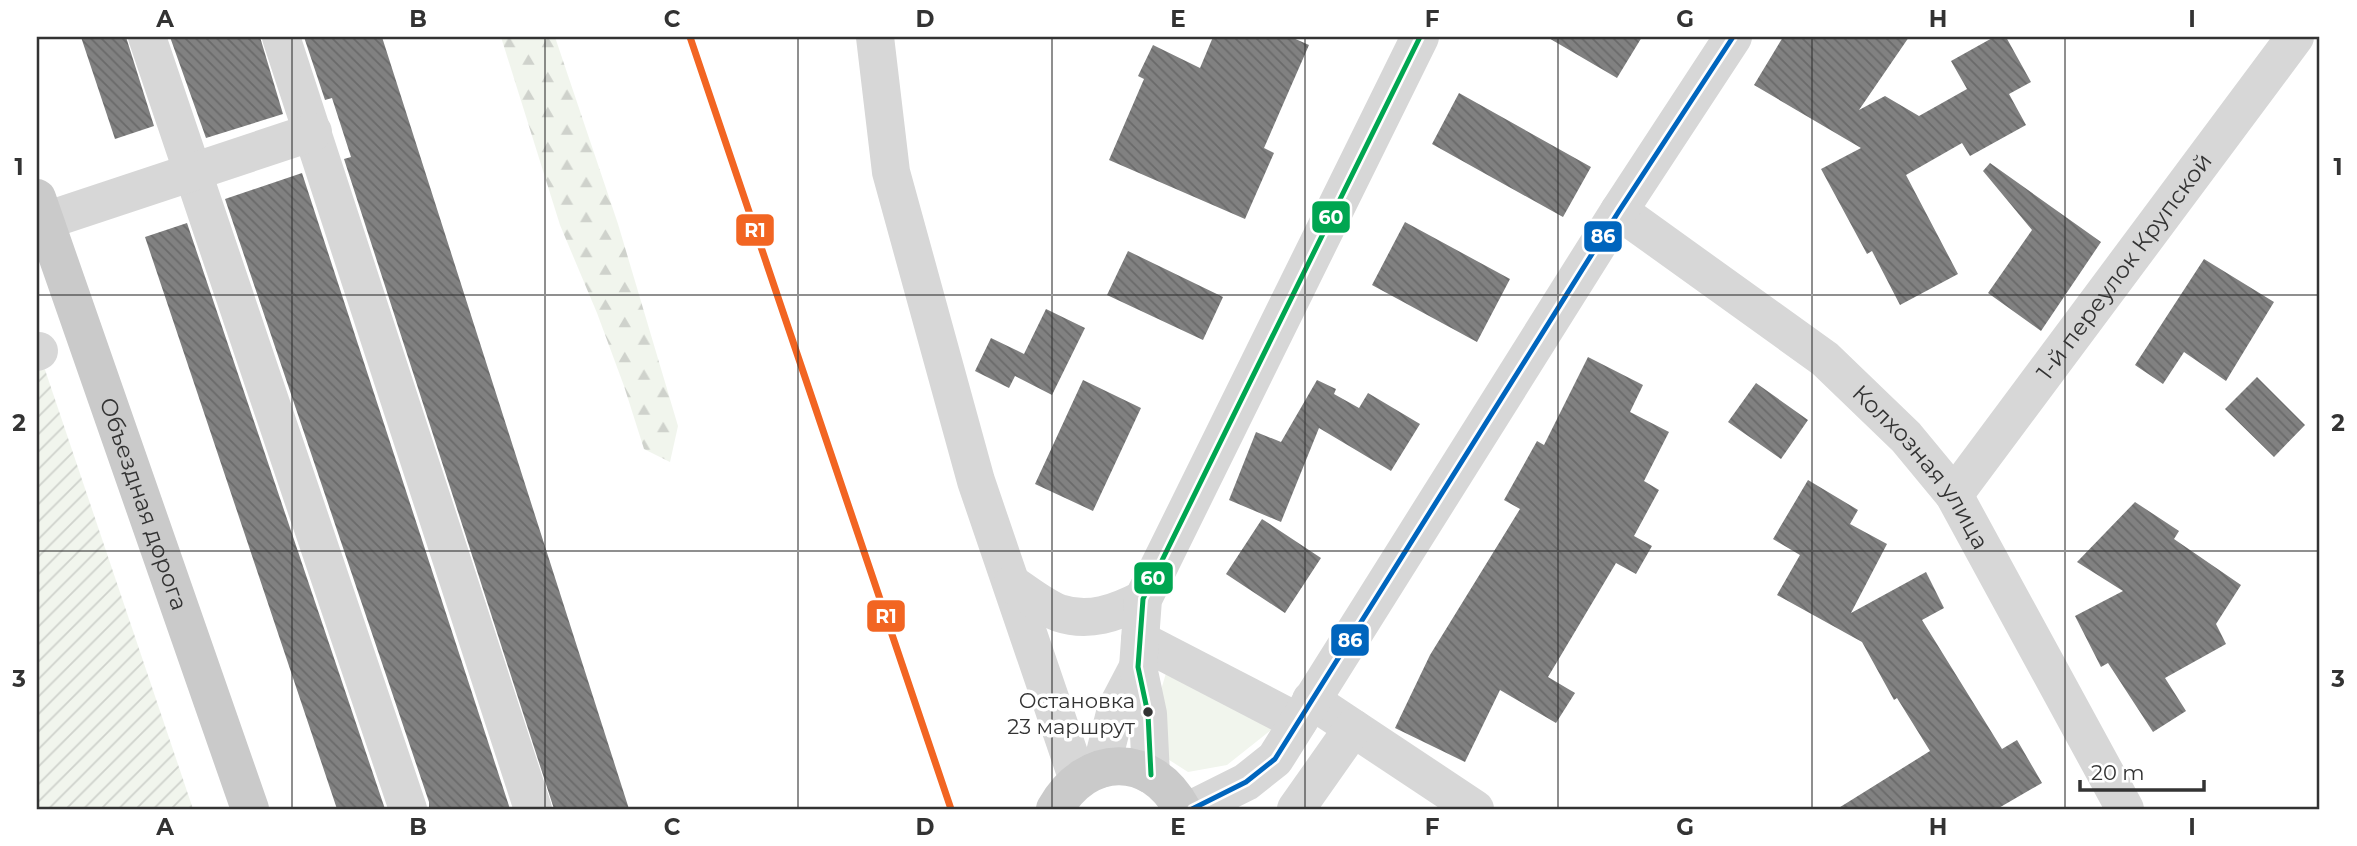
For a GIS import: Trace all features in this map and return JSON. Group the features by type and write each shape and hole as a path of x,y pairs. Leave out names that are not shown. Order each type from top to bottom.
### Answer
{"main road":[{"name":"Объездная дорога","path":"41,209 250,809"},
{"path":"1055,809 1064,793 1090,774 1123,766 1143,770 1160,780 1182,809"}],"street":[{"path":"147,37 408,809"},
{"path":"281,37 533,809"},
{"path":"875,37 891,172 976,481 1012,584 1090,774"},
{"path":"1151,775 1148,713 1139,653 1143,599 1420,37"},
{"path":"1192,809 1246,782 1275,758 1619,211 1733,37"},
{"name":"1-й переулок Крупской","path":"1954,495 2295,37"},
{"path":"41,209 191,172 313,132"},
{"name":"Колхозная улица","path":"1619,211 1825,359 1906,436 1954,495 2125,809"},
{"path":"1012,584 1058,612 1090,617 1118,612 1143,599"},
{"path":"1090,774 1139,653"},
{"path":"1139,653 1353,728 1475,809"},
{"path":"1296,809 1353,728"}],"green space":[{"path":"501,37 555,37 618,224 678,426 670,462 644,449 597,313 560,225"},
{"path":"37,346 193,809 37,809"},
{"path":"1166,673 1276,726 1227,765 1188,772 1163,756 1152,721"}],"building":[{"path":"81,37 126,37 154,126 115,139"},
{"path":"170,37 260,37 283,114 206,138"},
{"path":"304,37 382,37 629,809 554,809 344,159 351,157 332,98 325,100"},
{"path":"1213,37 1291,37 1309,45 1264,148 1274,153 1245,219 1109,160 1144,79 1138,76 1153,45 1200,68"},
{"path":"1547,37 1642,37 1617,78"},
{"path":"1783,37 1909,37 1859,110 1885,96 1919,116 1967,89 1951,61 1994,37 2006,37 2031,82 2009,94 2026,125 1970,156 1962,143 1906,175 1958,274 1900,305 1872,251 1867,254 1821,169 1861,148 1754,85"},
{"path":"1459,93 1591,167 1563,217 1432,144"},
{"path":"1990,163 2101,242 2041,331 1988,293 2032,230 1983,171"},
{"path":"302,173 510,809 429,809 429,802 225,199"},
{"path":"1405,222 1510,279 1477,342 1372,285"},
{"path":"187,223 385,809 337,809 145,237"},
{"path":"1128,251 1223,297 1203,340 1107,295"},
{"path":"2204,259 2274,302 2226,381 2184,352 2163,384 2135,365"},
{"path":"1046,309 1085,328 1052,395 1015,376 1009,388 975,371 991,338 1024,354"},
{"path":"1588,357 1643,385 1630,412 1669,432 1644,481 1659,490 1634,536 1652,546 1636,574 1616,563 1548,677 1575,693 1556,723 1500,690 1465,762 1395,728 1430,655 1520,509 1504,500 1537,441 1544,445"},
{"path":"2257,377 2305,425 2274,457 2225,409"},
{"path":"1083,380 1141,408 1093,511 1035,484"},
{"path":"1317,380 1336,389 1334,394 1359,408 1368,393 1420,424 1391,471 1319,428 1281,522 1229,500 1256,432 1281,442"},
{"path":"1756,383 1808,420 1781,459 1728,422"},
{"path":"1808,480 1858,510 1850,524 1887,544 1851,613 1926,572 1944,608 1922,620 2002,749 2017,740 2042,783 1997,809 1837,809 1930,751 1897,698 1894,700 1862,642 1777,595 1800,555 1773,539"},
{"path":"2135,502 2179,531 2174,539 2241,585 2216,624 2226,644 2165,678 2186,711 2153,732 2108,663 2101,667 2075,616 2123,591 2077,562"},
{"path":"1262,519 1321,558 1285,613 1226,574"}],"transit line":[{"name":"R1","path":"690,37 951,809"},
{"name":"60","path":"1151,775 1148,714 1138,667 1143,599 1420,37"},
{"name":"86","path":"1192,809 1246,782 1275,759 1619,211 1733,37"}],"place":[{"name":"Остановка 23 маршрут","path":"1148,712"}]}
